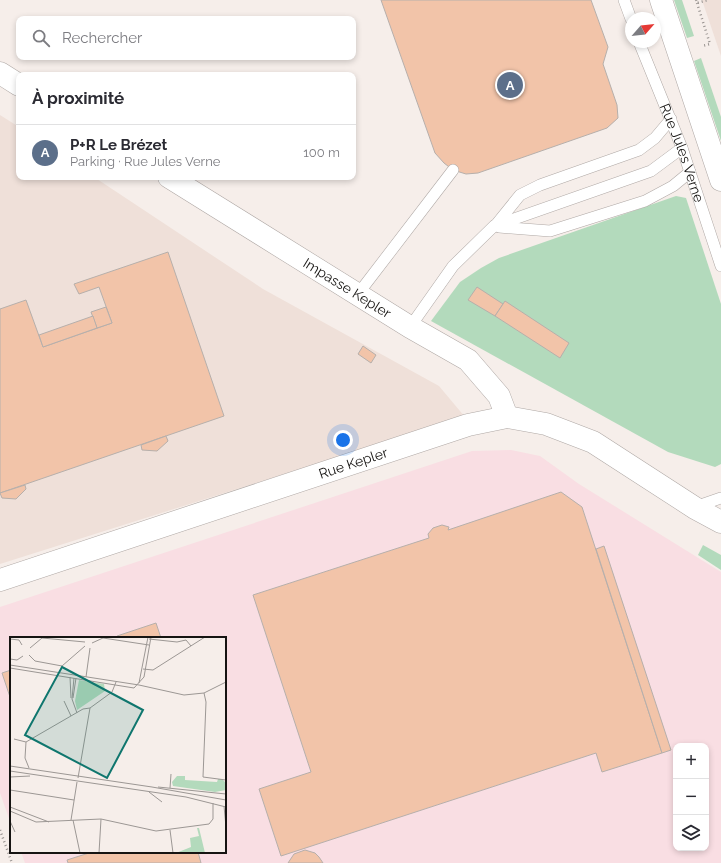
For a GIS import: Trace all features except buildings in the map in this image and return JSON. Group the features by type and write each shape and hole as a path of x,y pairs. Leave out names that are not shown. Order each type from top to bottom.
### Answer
{"main road":[{"name":"Rue Jules Verne","path":"661,0 721,180"},
{"path":"0,73 16,83"},
{"name":"Impasse Kepler","path":"174,180 410,326 468,360 499,396 507,417"},
{"name":"Rue Kepler","path":"0,580 468,425 507,417 546,424 593,442 695,508 721,522"}],"lane":[{"path":"624,0 628,12"},
{"name":"Rue Jules Verne","path":"641,48 682,148 721,266"},
{"path":"410,326 453,266 494,226 520,195 540,185 639,150 655,138 671,119"},
{"path":"494,226 651,171 682,148"},
{"path":"358,294 453,170"},
{"path":"494,226 550,231 645,201 673,186 690,172"},
{"path":"695,508 721,498"}],"path":[{"path":"696,0 697,4 708,0"},
{"path":"0,830 12,863"}],"shaded area":[{"path":"702,0 721,0 721,56"},
{"path":"0,115 16,125 16,180 99,180 263,289 439,386 465,417 0,564"},
{"path":"511,450 540,456 579,484 721,572 721,863 25,863 21,853 226,853 226,637 10,637 10,821 0,793 0,607 472,451"}],"green space":[{"path":"674,0 682,0 694,36 687,38"},
{"path":"701,58 721,117 721,141 694,61"},
{"path":"676,196 686,198 721,304 721,464 715,467 668,452 431,321 460,282 499,258"},
{"path":"703,545 721,555 721,570 698,555"}],"place":[{"name":"P+R Le Brézet","path":"510,85"}]}
